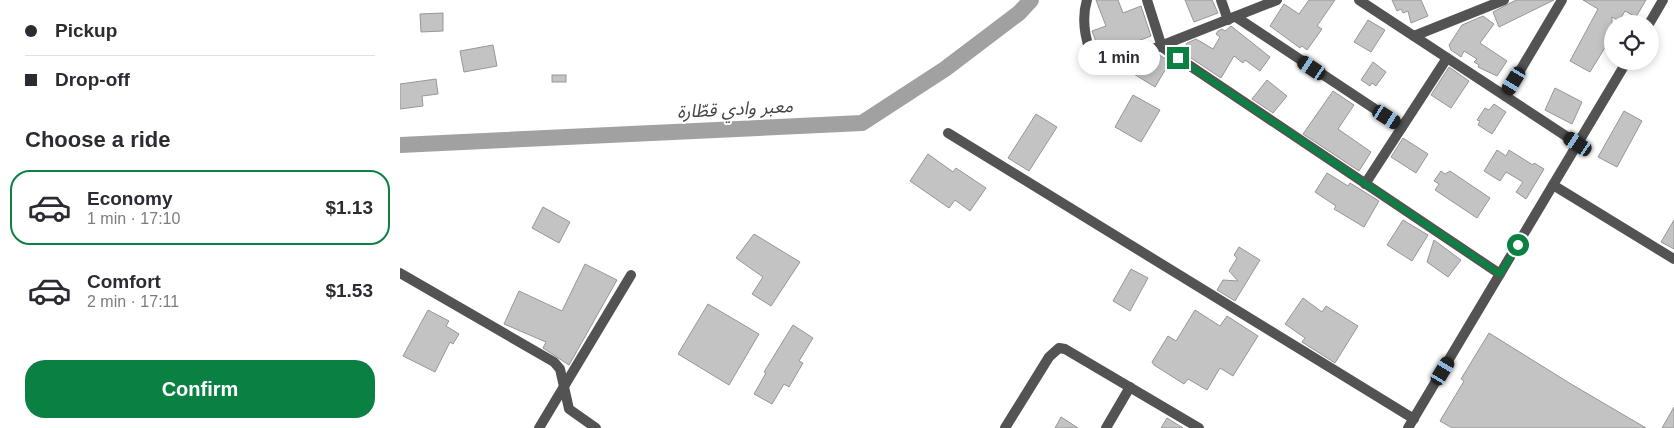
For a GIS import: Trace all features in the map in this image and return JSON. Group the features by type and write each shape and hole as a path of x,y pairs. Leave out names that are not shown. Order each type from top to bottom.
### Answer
{"street":[{"path":"1087,0 1083,14 1093,59 1099,65 1110,66 1278,0"},
{"path":"1147,0 1162,47 1500,274"},
{"path":"1221,0 1232,19 1402,127"},
{"path":"1359,0 1578,144"},
{"path":"1414,36 1488,3 1504,0"},
{"path":"1505,96 1562,0"},
{"path":"1654,15 1663,0"},
{"path":"1365,184 1447,58"},
{"path":"948,133 1411,423 1622,70"},
{"path":"1553,186 1674,259"},
{"path":"400,273 554,362 560,369 569,409 575,416 596,428"},
{"path":"539,428 631,275"},
{"path":"1005,428 1049,357 1059,348 1065,349 1199,428"},
{"path":"1106,428 1130,387"}],"building":[{"path":"1096,0 1118,0 1123,13 1141,6 1151,36 1101,55 1092,31 1106,26"},
{"path":"1185,0 1212,0 1218,13 1194,22"},
{"path":"1309,0 1335,0 1317,26 1322,29 1307,50 1302,46 1300,48 1270,26 1284,4 1299,14"},
{"path":"1392,0 1421,0 1428,16 1411,23 1408,11 1403,13 1401,9 1397,11"},
{"path":"1516,0 1554,0 1499,27 1493,12"},
{"path":"1583,0 1646,0 1637,15 1632,15 1625,11 1623,15 1604,15 1604,49 1590,72 1570,61 1598,9"},
{"path":"443,13 443,31 421,32 420,14"},
{"path":"1483,16 1494,24 1480,43 1507,61 1497,76 1478,67 1479,65 1474,62 1477,59 1464,51 1461,57 1451,50 1449,45 1462,25"},
{"path":"1368,20 1385,30 1371,52 1354,42"},
{"path":"1231,26 1270,57 1260,71 1245,60 1243,63 1234,56 1221,78 1182,52 1187,43 1196,39 1213,49 1220,37 1216,34 1218,31 1222,29 1225,31"},
{"path":"493,45 497,66 464,72 460,51"},
{"path":"1158,54 1170,62 1155,87 1124,68"},
{"path":"1373,62 1386,72 1376,86 1372,83 1370,86 1361,80"},
{"path":"1449,67 1469,81 1451,108 1431,95"},
{"path":"552,75 566,75 566,82 552,82"},
{"path":"436,79 438,94 422,96 423,106 400,109 400,84"},
{"path":"1267,80 1287,96 1273,113 1252,99"},
{"path":"1555,88 1582,102 1572,124 1545,110"},
{"path":"1333,91 1354,105 1338,129 1371,152 1359,171 1303,134"},
{"path":"1133,95 1160,110 1141,142 1115,127"},
{"path":"1494,104 1506,112 1492,134 1478,125 1480,121 1477,120 1485,108 1489,110"},
{"path":"1624,111 1642,121 1617,167 1598,157"},
{"path":"1036,114 1057,127 1029,171 1008,158"},
{"path":"1403,138 1428,154 1416,173 1391,157"},
{"path":"1497,150 1506,156 1509,150 1533,165 1534,163 1544,169 1526,199 1516,192 1523,182 1506,172 1500,181 1484,171"},
{"path":"928,154 953,172 956,168 986,188 970,211 955,200 949,208 910,181"},
{"path":"1441,171 1445,174 1450,171 1490,198 1477,218 1435,190 1439,184 1434,181"},
{"path":"1327,173 1348,186 1350,183 1379,201 1364,227 1334,209 1336,206 1315,192"},
{"path":"543,207 570,222 559,243 532,228"},
{"path":"1403,220 1428,235 1412,261 1387,245"},
{"path":"1674,220 1674,249 1661,242"},
{"path":"754,234 800,262 771,306 752,294 763,277 736,258"},
{"path":"1434,240 1461,260 1448,277 1427,262"},
{"path":"1239,247 1260,260 1235,301 1217,290 1223,280 1238,281 1229,271 1237,258 1234,255"},
{"path":"585,264 617,280 569,365 543,348 546,342 504,324 519,291 562,311"},
{"path":"1131,269 1148,278 1130,311 1113,301"},
{"path":"1303,298 1322,312 1326,306 1358,326 1335,363 1302,342 1305,338 1285,324"},
{"path":"708,304 759,334 729,385 678,354"},
{"path":"428,310 449,321 446,326 459,334 453,344 450,342 435,372 403,356"},
{"path":"1195,310 1220,326 1227,316 1258,336 1233,376 1220,368 1207,390 1188,379 1184,384 1152,362 1168,336 1176,341"},
{"path":"793,325 813,338 799,361 803,363 789,387 784,384 772,404 754,394 766,373 764,372"},
{"path":"1489,333 1646,428 1452,428 1440,421 1464,381 1461,379"},
{"path":"1674,407 1674,428 1662,428"},
{"path":"1061,417 1078,428 1055,428"},
{"path":"1167,418 1183,428 1161,428"}],"waterway":[{"name":"معبر وادي قطّارة","path":"400,145 862,123 945,69 1019,13 1031,0"}],"route":[{"path":"1178,58 1500,274 1518,245"}]}
